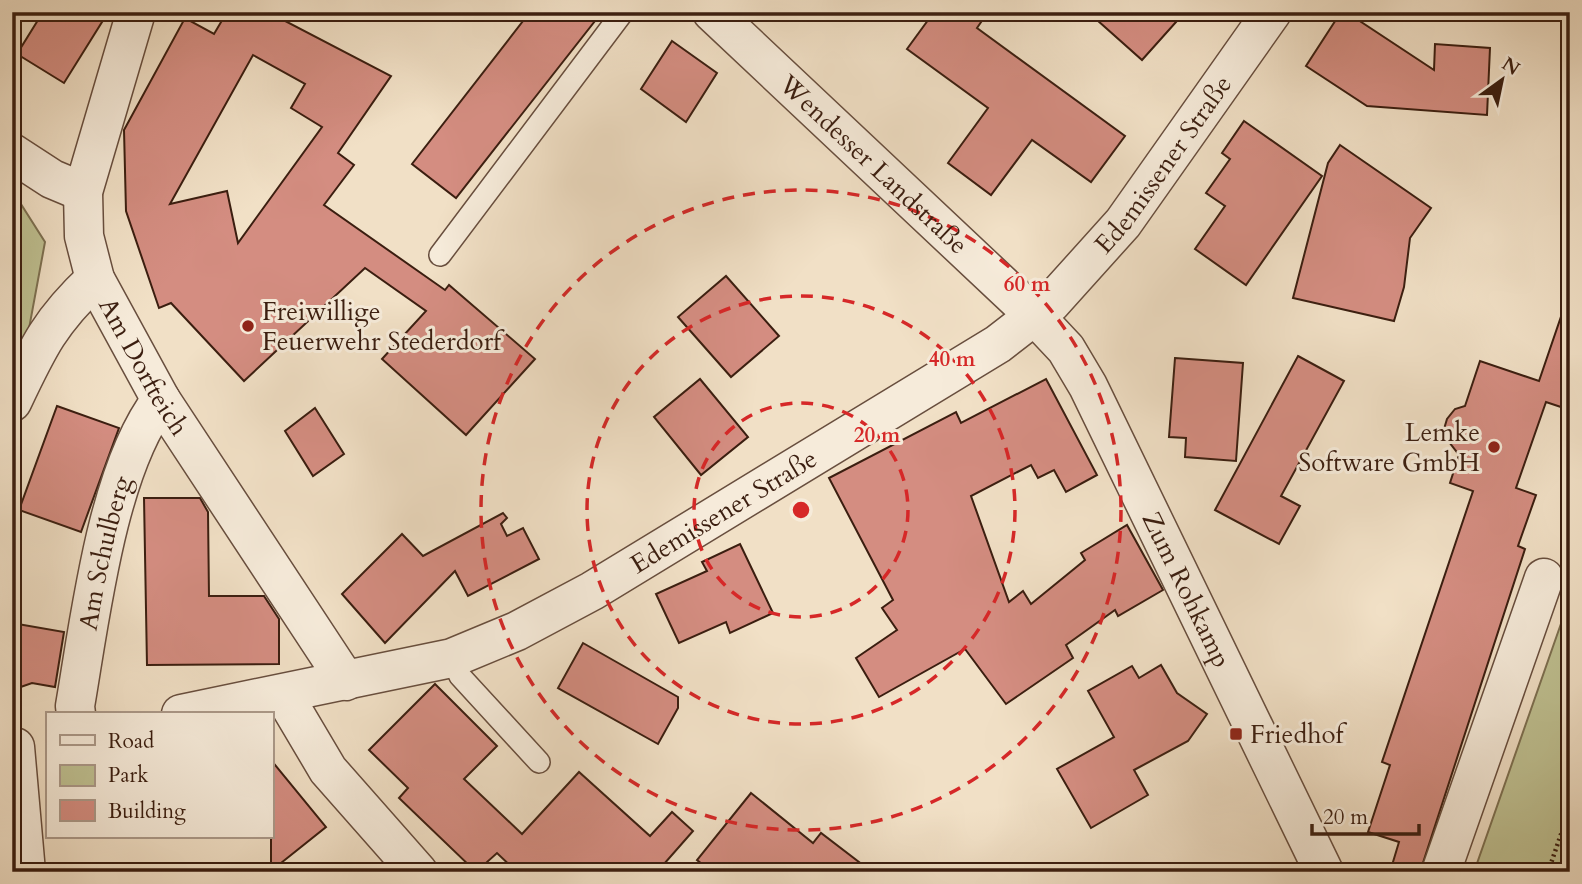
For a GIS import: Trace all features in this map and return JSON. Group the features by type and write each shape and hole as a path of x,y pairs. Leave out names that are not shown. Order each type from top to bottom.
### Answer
{"street":[{"name":"Am Dorfteich","path":"136,12 83,192 84,236 96,279 160,400 346,681"},
{"name":"Wendesser Landstraße","path":"712,12 1035,316"},
{"name":"Edemissener Straße","path":"191,712 452,658 517,631 592,591 998,344 1035,316 1084,269 1123,223 1272,12"},
{"path":"12,153 52,178 83,192"},
{"path":"12,402 43,337 69,304 96,279"},
{"name":"Zum Rohkamp","path":"1035,316 1066,349 1088,386 1324,872"},
{"name":"Am Schulberg","path":"76,712 96,582 113,511 143,423 160,400"},
{"path":"1441,872 1544,578"},
{"path":"283,694 328,770 418,872"},
{"path":"25,745 26,872"}],"lane":[{"path":"440,255 623,12"},
{"path":"452,658 460,676 539,762"}],"path":[{"path":"1548,872 1570,808"}],"green space":[{"path":"12,197 19,201 45,242 28,334 12,363"},
{"path":"1570,598 1570,872 1474,872"}],"building":[{"path":"43,12 86,12 102,22 64,83 17,54"},
{"path":"227,12 268,12 391,76 338,153 354,165 324,205 445,290 449,285 535,359 466,435 382,359 426,311 365,268 244,381 171,303 159,308 126,211 124,130 185,18 214,34","holes":["253,55 305,84 291,108 322,127 238,243 227,191 170,204"]},
{"path":"530,12 602,12 456,198 412,164"},
{"path":"934,12 988,12 977,28 1125,136 1091,182 1032,140 991,195 948,163 988,108 907,49"},
{"path":"1088,12 1185,12 1142,60"},
{"path":"1341,12 1346,12 1434,70 1435,44 1490,48 1487,115 1367,106 1306,66"},
{"path":"672,41 717,73 686,122 641,89"},
{"path":"1244,121 1322,176 1246,285 1195,249 1225,206 1206,193 1230,159 1222,153"},
{"path":"1340,145 1431,208 1410,238 1404,287 1394,321 1293,298 1328,163"},
{"path":"726,276 779,336 731,377 678,317"},
{"path":"1565,305 1570,306 1570,410 1546,402 1516,488 1536,495 1518,546 1525,549 1420,872 1390,872 1399,842 1368,832 1390,765 1382,762 1473,491 1450,483 1459,455 1446,438 1444,429 1447,419 1455,409 1465,406 1480,361 1539,381"},
{"path":"1298,356 1344,381 1281,496 1300,506 1279,544 1215,510"},
{"path":"1175,358 1243,363 1236,461 1185,457 1186,438 1169,437"},
{"path":"700,379 748,437 701,475 654,417"},
{"path":"1046,379 1097,475 1066,492 1054,470 1038,478 1031,465 971,496 1009,602 1023,591 1031,604 1085,560 1081,553 1127,525 1163,590 1118,616 1115,610 1066,645 1073,658 1006,704 965,649 879,697 856,658 897,630 882,608 893,600 829,478 956,412 961,423"},
{"path":"57,406 119,428 81,532 19,510"},
{"path":"315,408 344,454 313,476 285,431"},
{"path":"144,498 200,498 208,512 209,596 264,596 279,619 279,664 147,665"},
{"path":"503,513 507,518 501,524 507,536 523,528 539,559 468,596 455,571 385,643 342,594 402,534 423,556"},
{"path":"740,544 773,613 730,633 726,622 679,643 656,594 707,571 702,562"},
{"path":"12,623 64,632 55,687 32,683 12,690"},
{"path":"583,643 678,697 678,708 658,744 558,688"},
{"path":"1161,665 1177,693 1207,714 1188,741 1134,770 1148,795 1091,828 1057,769 1114,737 1088,691 1132,666 1139,678"},
{"path":"435,684 497,746 464,779 522,834 579,772 650,836 672,812 693,831 657,872 517,872 497,853 476,872 399,798 408,788 369,750"},
{"path":"273,762 326,827 271,871 273,838"},
{"path":"751,793 813,843 821,833 872,872 712,872 697,860"}],"place":[{"name":"Freiwillige Feuerwehr Stederdorf","path":"248,326"},
{"name":"Lemke Software GmbH","path":"1494,447"},
{"name":"Friedhof","path":"1236,734"}]}
